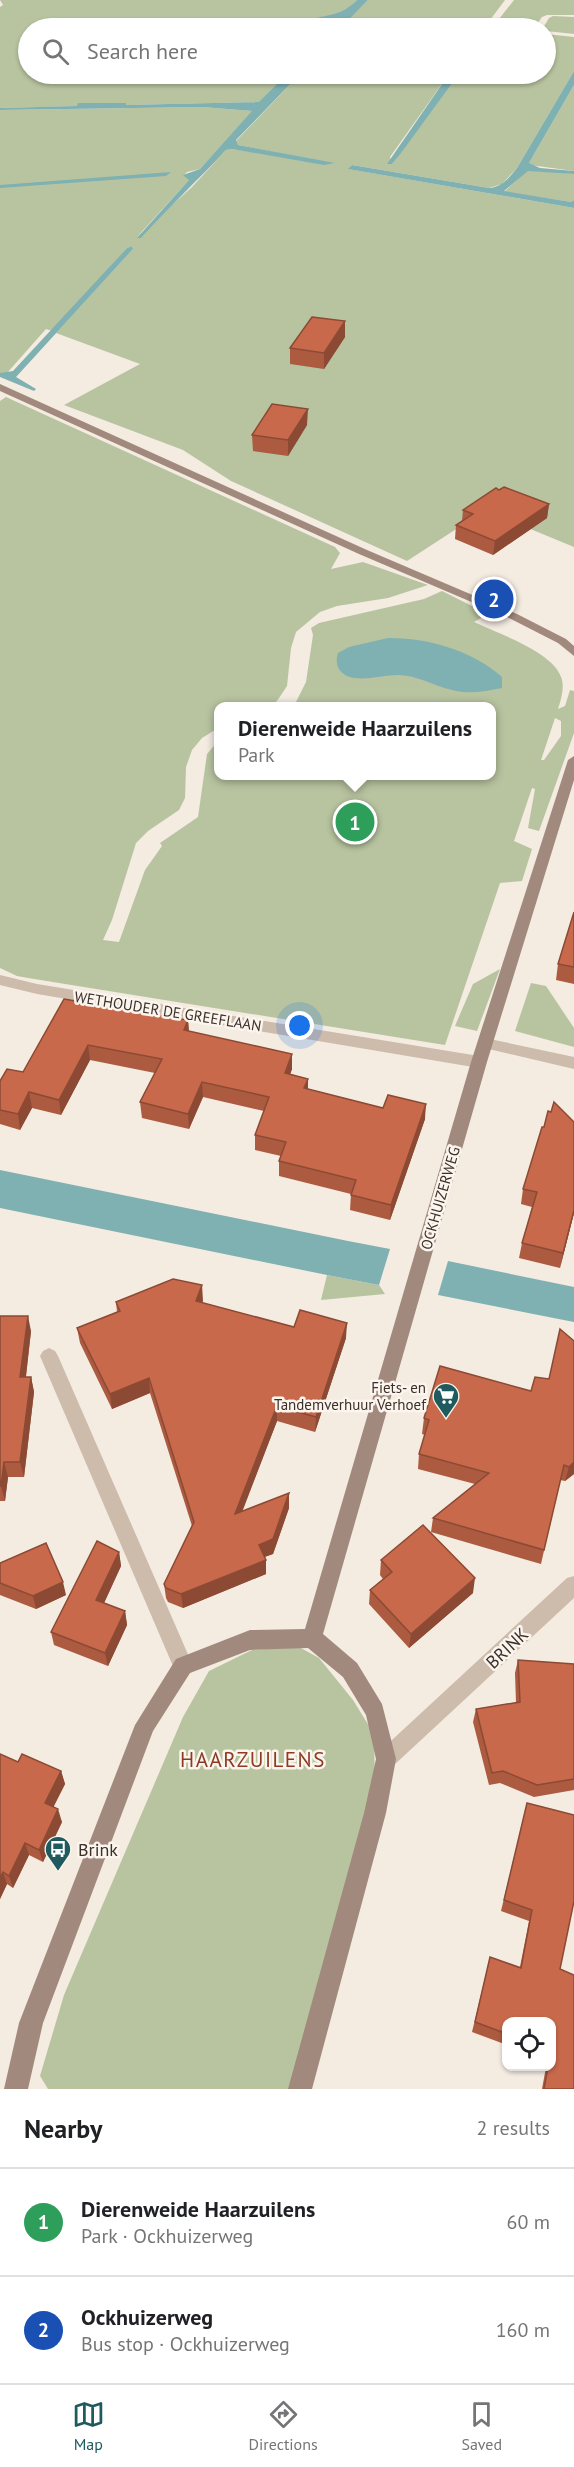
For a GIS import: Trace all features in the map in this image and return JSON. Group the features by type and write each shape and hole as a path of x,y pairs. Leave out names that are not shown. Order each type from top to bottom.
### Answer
{"street":[{"path":"0,387 363,552 496,608 562,641 574,652"},
{"name":"OCKHUIZERWEG","path":"312,1638 479,1062 574,760"},
{"name":"WETHOUDER DE GREEFLAAN","path":"0,980 48,991 479,1062"},
{"path":"485,1043 574,1064"},
{"path":"49,1356 183,1666"},
{"name":"BRINK","path":"386,1760 574,1585"},
{"path":"10,2088 31,2023 142,1733 183,1666 250,1640 312,1638 350,1670 375,1711 386,1760 375,1814 300,2089"}],"green space":[{"path":"0,0 357,0 341,12 319,18 18,18 18,84 277,84 260,102 0,108 0,7 3,5"},
{"path":"368,0 505,0 492,18 351,18"},
{"path":"514,0 574,0 574,15 500,18"},
{"path":"553,16 574,17 574,34 556,32 556,18 549,18"},
{"path":"556,35 574,37 574,71 517,168 502,184 489,188 352,165 349,169 574,208 574,547 494,514 464,524 407,561 231,481 183,450 64,405 140,364 56,333 133,249 132,246 127,248 52,331 46,329 7,373 0,373 0,110 202,107 253,111 200,169 184,175 190,179 137,237 192,187 226,150 335,164 238,145 236,141 290,84 442,84 390,157 392,164 452,84 556,84"},
{"path":"574,85 574,171 530,165 529,163"},
{"path":"527,171 574,174 574,200 571,202 504,192"},
{"path":"6,397 335,547 340,553 331,569 363,562 428,585 388,598 337,606 320,612 296,632 291,648 287,686 275,702 214,702 214,730 202,738 192,750 186,767 185,798 179,810 148,831 136,843 112,920 103,940 119,942 145,870 162,846 160,843 198,817 207,754 214,746 214,780 496,780 496,702 296,702 306,682 313,635 311,628 319,623 424,599 442,591 488,614 474,622 523,644 547,659 556,668 563,685 558,709 565,706 570,690 574,691 574,733 539,831 528,828 535,789 532,788 514,841 532,849 522,881 500,883 445,1045 28,978 17,976 0,968 0,401","holes":["555,718 561,721 561,736 544,760 541,760"]},
{"path":"500,969 477,1031 455,1026 473,984"},
{"path":"531,983 546,986 574,1028 574,1047 515,1031"},
{"path":"327,1275 379,1285 385,1294 321,1300"},
{"path":"299,1647 319,1658 353,1700 374,1734 375,1790 290,2089 48,2089 40,2076 64,1995 183,1717 209,1671 252,1650"}],"water":[{"path":"357,0 368,0 351,18 317,18 333,14 349,7"},
{"path":"574,71 574,85 529,163 540,168 574,171 574,174 528,171 504,191 571,202 574,200 574,208 348,169 352,165 489,188 498,186 517,168"},
{"path":"277,84 290,84 236,140 238,145 335,163 324,165 232,149 226,150 141,238 137,238 189,180 183,175 200,169 252,111 202,107 0,110 0,108 77,106 78,103 126,103 126,105 259,102"},
{"path":"442,84 452,84 401,153 392,164 387,164"},
{"path":"171,172 166,176 0,188 0,185"},
{"path":"132,246 133,249 16,377 36,389 34,391 0,377 0,373 13,371 127,248"},
{"path":"388,638 434,643 463,653 502,677 502,688 464,692 405,675 353,678 339,669 338,653 349,647"},
{"path":"0,1170 390,1249 379,1285 327,1275 0,1208"},
{"path":"448,1261 574,1287 574,1322 438,1295"}],"building":[{"path":"312,317 345,321 324,353 290,348"},
{"path":"272,404 308,409 288,440 252,435"},
{"path":"504,487 549,504 495,541 456,525 473,514 463,510 496,488 499,490"},
{"path":"574,912 574,967 558,964"},
{"path":"64,999 188,1020 184,1030 292,1054 285,1073 308,1079 304,1088 383,1108 388,1095 426,1104 391,1205 351,1195 356,1180 279,1161 286,1142 255,1135 269,1097 202,1082 188,1114 140,1102 162,1059 88,1045 59,1100 29,1092 18,1114 0,1110 0,1081 7,1069 23,1072"},
{"path":"554,1102 574,1122 574,1210 563,1253 522,1243 537,1192 523,1189 542,1127 544,1127 548,1111 551,1112"},
{"path":"173,1279 202,1285 196,1301 294,1327 300,1310 347,1323 316,1417 277,1406 235,1514 289,1493 273,1539 259,1545 266,1560 181,1594 166,1588 164,1584 194,1522 149,1378 110,1394 77,1328 120,1311 116,1302"},
{"path":"0,1316 28,1316 20,1377 31,1377 20,1462 4,1462 1,1486 0,1486"},
{"path":"560,1329 574,1341 574,1462 569,1467 564,1465 544,1550 433,1518 489,1473 419,1454 429,1420 424,1418 440,1366 531,1391 535,1377 549,1379"},
{"path":"423,1525 475,1578 411,1634 370,1590 392,1572 381,1560"},
{"path":"97,1541 119,1552 96,1600 125,1611 105,1653 51,1632"},
{"path":"46,1543 63,1582 33,1596 0,1583 0,1563"},
{"path":"518,1660 574,1664 574,1779 537,1785 503,1771 492,1773 476,1709 520,1702"},
{"path":"0,1754 18,1762 22,1754 61,1771 45,1803 58,1809 39,1850 25,1843 9,1876 3,1872 0,1878"},
{"path":"527,1803 574,1815 574,1901 560,1969 574,1975 574,2089 544,2089 547,2071 556,2071 556,2017 502,2017 502,2032 475,2022 490,1957 521,1968 532,1910 504,1900"}],"place":[{"name":"Ockhuizerweg","path":"494,599"},
{"name":"Dierenweide Haarzuilens","path":"355,822"},
{"name":"Fiets- en Tandemverhuur Verhoef","path":"446,1419"},
{"name":"Brink","path":"58,1872"}],"district":[{"name":"HAARZUILENS","path":"253,1759"}]}
